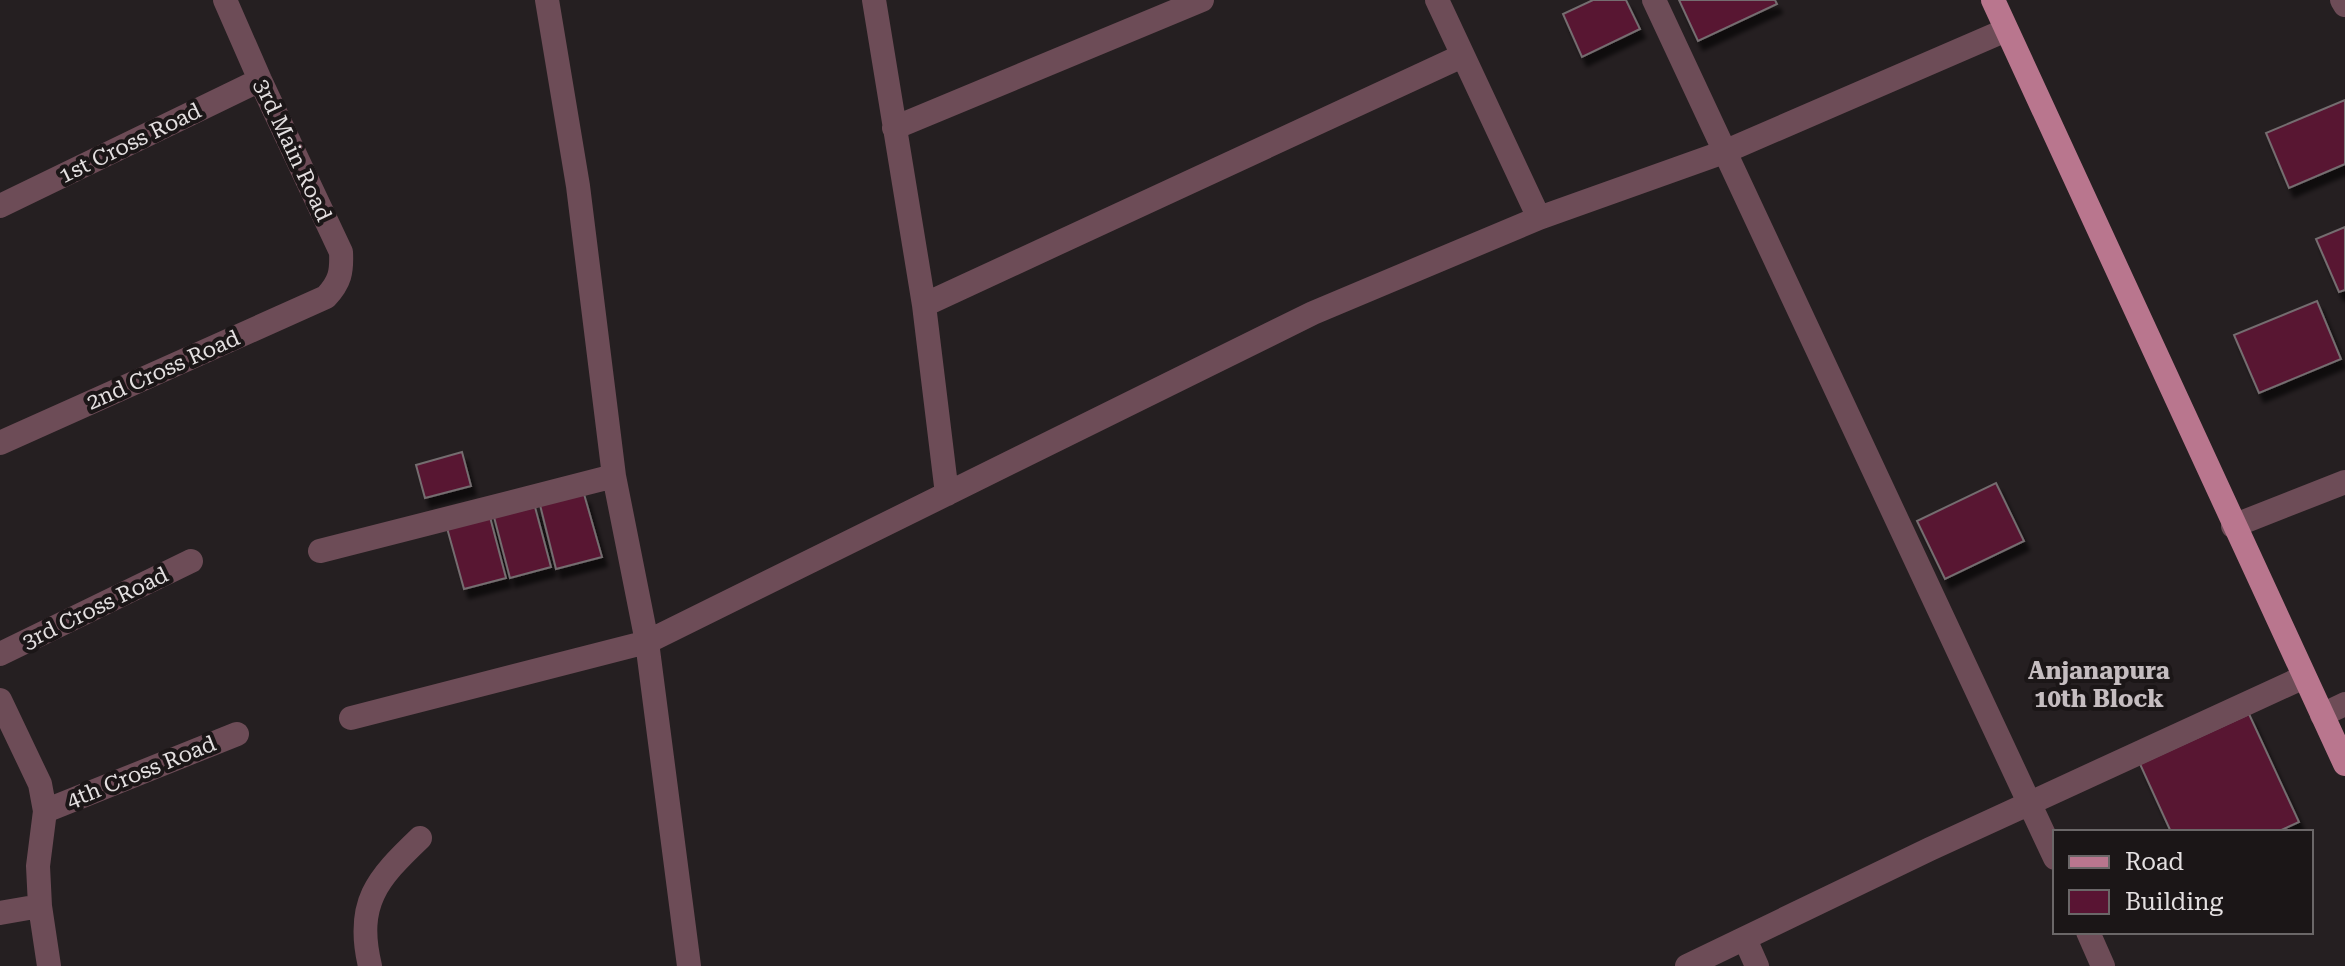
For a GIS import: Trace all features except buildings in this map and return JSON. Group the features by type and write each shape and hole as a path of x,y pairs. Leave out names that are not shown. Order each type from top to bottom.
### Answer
{"main road":[{"path":"1993,0 2345,764"}],"street":[{"name":"3rd Main Road","path":"225,0 341,252 342,275 326,297"},
{"path":"547,0 578,186 614,476 647,642 689,966"},
{"path":"874,0 924,305 947,494"},
{"path":"894,128 1202,0"},
{"path":"1437,0 1539,218"},
{"path":"1654,0 2053,854"},
{"path":"351,718 647,642 1313,313 1539,218 1724,152 2006,30"},
{"path":"924,305 1462,56"},
{"name":"1st Cross Road","path":"0,206 260,80"},
{"name":"2nd Cross Road","path":"0,443 326,297"},
{"path":"320,551 614,476"},
{"path":"2233,526 2345,482"},
{"name":"3rd Cross Road","path":"0,654 191,561"},
{"path":"1687,966 2030,802 2304,677"},
{"path":"0,700 40,784 45,811 38,866 49,966"},
{"path":"2322,715 2345,704"},
{"name":"4th Cross Road","path":"45,811 237,734"},
{"path":"370,966 364,916 388,868 420,838"},
{"path":"0,913 40,906"},
{"path":"2089,934 2103,966"},
{"path":"1745,939 1757,966"}],"district":[{"name":"Anjanapura 10th Block","path":"2099,685"}]}
